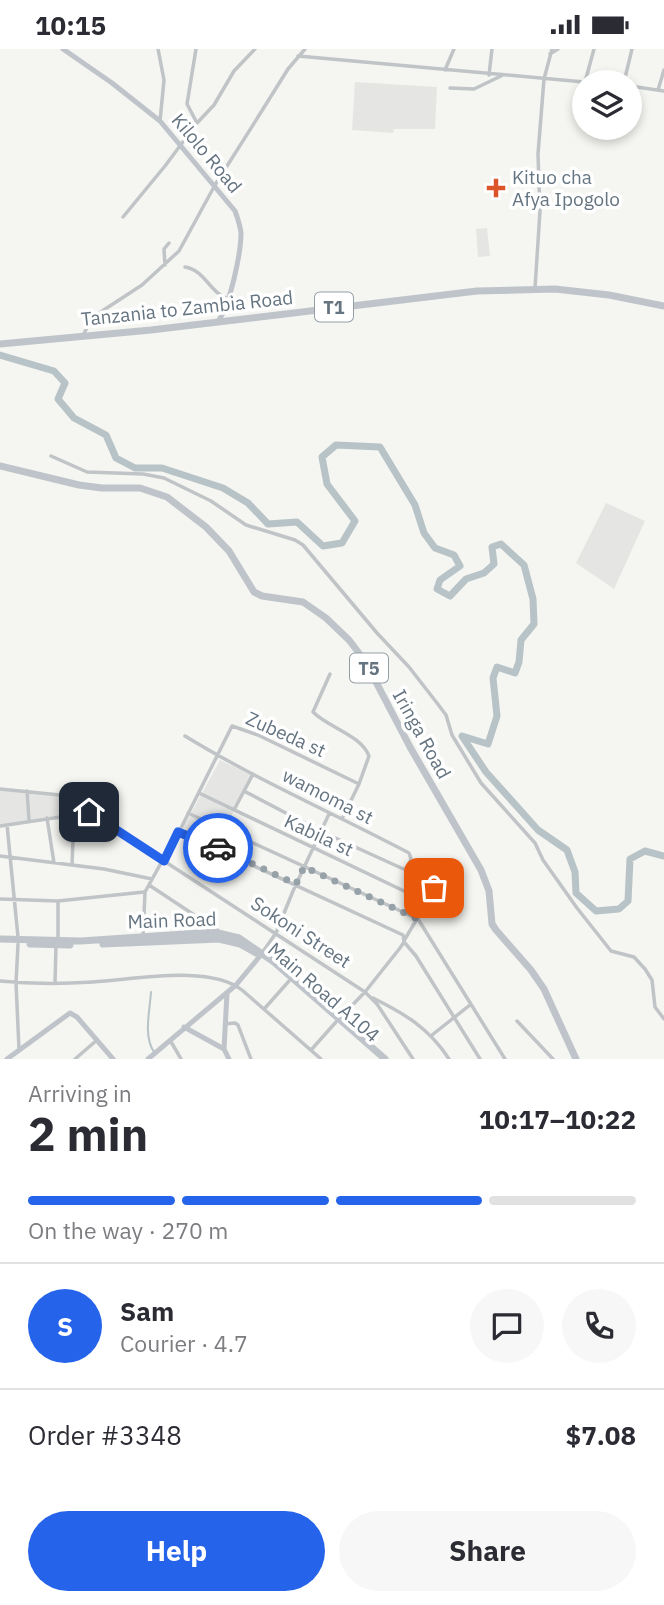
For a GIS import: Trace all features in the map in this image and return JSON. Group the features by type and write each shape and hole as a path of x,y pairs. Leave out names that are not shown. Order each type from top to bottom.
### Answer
{"highway":[{"name":"Tanzania to Zambia Road","path":"2,344 477,291 535,288 609,295 664,306"},
{"name":"Iringa Road","path":"0,466 79,485 140,488 167,497 206,527 229,551 254,592 309,605 349,640 365,661 410,747 481,870 489,891 492,924 544,989 576,1059"},
{"name":"Main Road","path":"0,941 57,942 222,936"},
{"name":"Main Road A104","path":"57,942 222,936 261,955 378,1059"},
{"path":"261,955 385,1059"}],"street":[{"name":"Kilolo Road","path":"63,49 160,121 235,211 240,224 239,249 228,299 218,321"},
{"path":"158,49 163,80 160,121"},
{"path":"196,49 187,104 197,123"},
{"path":"123,217 214,105 234,71 255,49"},
{"path":"83,336 93,317 133,292 179,251 215,185 305,49"},
{"path":"445,70 454,49"},
{"path":"489,75 492,49"},
{"path":"535,288 540,211 538,169 544,79 551,52 558,49"},
{"path":"588,70 594,49"},
{"path":"627,70 632,49"},
{"path":"298,56 572,81"},
{"path":"658,90 664,70"},
{"path":"450,88 474,89 500,76"},
{"path":"642,88 664,91"},
{"path":"165,265 164,249 169,243"},
{"path":"185,267 200,272 213,290 228,299"},
{"path":"51,456 87,472 143,474 172,480 211,501 246,525 303,545 432,696 446,715 452,735 481,782 535,843 543,860 611,951 634,957 645,969 652,982 655,1007 664,1019"},
{"path":"330,674 313,712 367,750 368,760 342,820"},
{"name":"Zubeda st","path":"145,892 164,861 229,729 236,726 258,734 359,784"},
{"name":"wamoma st","path":"186,736 329,814 409,853 411,859 406,871"},
{"path":"234,810 253,774"},
{"name":"Sokoni Street","path":"0,789 60,795 276,933 371,997 413,1059"},
{"path":"27,790 29,820"},
{"path":"244,791 320,831 434,885 428,902 404,941 365,992 311,1050"},
{"name":"Kabila st","path":"199,793 428,902"},
{"path":"72,865 75,803"},
{"path":"188,813 418,919 505,1059"},
{"path":"148,1059 236,985 261,955 276,933 329,814"},
{"path":"0,826 74,815"},
{"path":"47,818 54,863"},
{"path":"7,825 18,942 16,983 19,1049"},
{"path":"178,832 403,935 404,941 480,1059"},
{"path":"0,856 152,879"},
{"path":"149,885 222,936"},
{"path":"0,899 58,901 145,892 143,937"},
{"path":"55,982 58,901"},
{"path":"0,981 55,982 188,976 218,978 236,985 321,1059"},
{"path":"264,1009 289,981"},
{"path":"227,993 224,1049 229,1059"},
{"path":"371,997 404,1014 432,1035 449,1059"},
{"path":"432,1035 470,1005"},
{"path":"7,1059 70,1013 78,1017 113,1059"},
{"path":"517,1021 553,1059"},
{"path":"226,1024 238,1025 251,1059"},
{"path":"184,1027 224,1049"},
{"path":"75,1059 97,1040"},
{"path":"170,1040 181,1059"}],"shaded area":[{"path":"355,82 437,87 435,129 394,129 393,133 352,130"},
{"path":"487,228 490,256 478,257 476,229"},
{"path":"606,503 645,521 614,589 576,563"},
{"path":"220,760 251,775 233,811 229,829 220,848 182,830"},
{"path":"0,790 60,796 73,804 73,814 0,827"}],"waterway":[{"path":"0,355 54,371 65,383 58,399 74,418 106,435 116,458 135,468 162,468 223,488 248,503 268,524 297,522 323,546 342,543 355,521 327,484 322,457 336,445 380,447 415,505 424,533 435,548 454,555 460,566 440,580 437,589 450,596 466,579 484,573 494,564 492,547 501,544 524,565 533,599 534,624 521,640 515,673 497,667 493,678 497,716 488,744 462,736 486,772 538,830 567,850 575,872 576,893 596,911 619,909 628,901 630,859 645,851 664,856"},
{"path":"151,992 148,1031 154,1052"}],"way so far":[{"path":"218,848 296,884 304,867 418,919 434,888"}],"place":[{"name":"Kituo cha Afya Ipogolo","path":"496,188"}],"route":[{"path":"89,812 164,861 178,832 218,848"}]}
